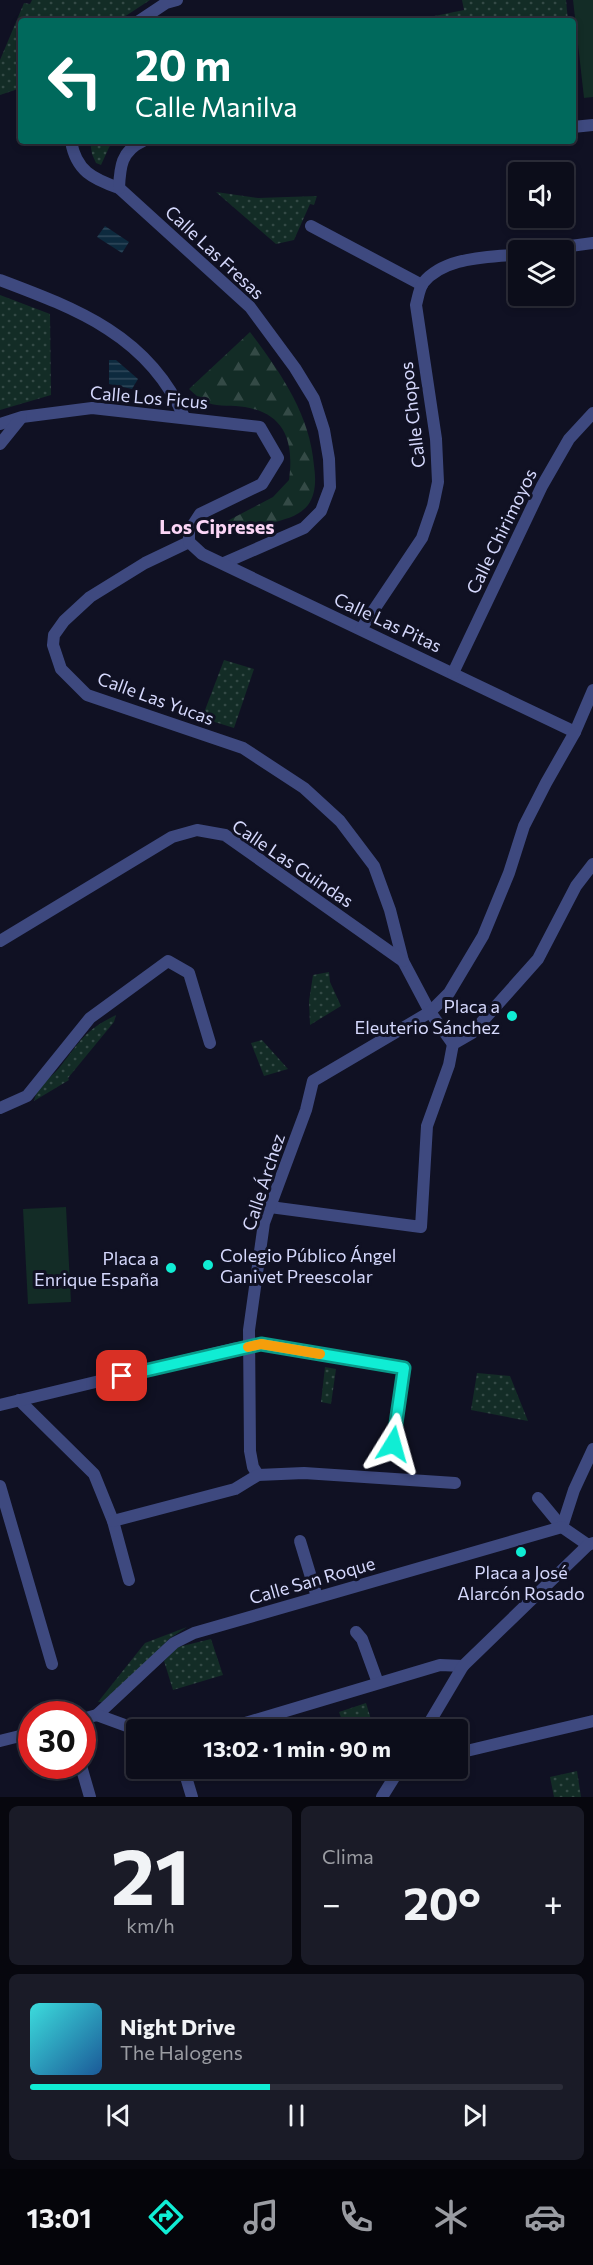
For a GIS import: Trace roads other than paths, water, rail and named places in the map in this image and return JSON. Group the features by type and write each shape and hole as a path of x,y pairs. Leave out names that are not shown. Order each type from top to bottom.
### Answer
{"street":[{"path":"144,18 166,3 177,0"},
{"path":"576,126 593,125"},
{"path":"72,144 80,166 93,179 119,188 121,163 137,144"},
{"name":"Calle Las Fresas","path":"119,188 250,307 295,368 314,399 324,430 329,459 330,487 321,511 304,528 224,563"},
{"path":"311,226 422,285 436,271 452,263 508,255"},
{"path":"574,246 593,243"},
{"path":"0,280 59,302 107,327 162,375 184,417"},
{"name":"Calle Chopos","path":"361,629 422,537 433,506 438,482 436,439 416,305 422,285"},
{"name":"Calle Los Ficus","path":"0,424 22,417 92,408 184,417 261,428 278,458 262,484 200,514 189,531 189,542"},
{"name":"Calle Chirimoyos","path":"453,673 542,486 569,439 593,413"},
{"path":"0,444 22,417"},
{"name":"Calle Las Pitas","path":"189,542 202,554 575,732"},
{"name":"Calle Las Yucas","path":"189,542 145,563 90,597 64,621 54,635 53,645 61,669 87,695 243,748 304,788 340,821 374,866 390,910 403,961 430,1012 453,1044"},
{"path":"430,1012 449,993 483,936 509,873 525,826 575,732 593,690"},
{"name":"Calle Las Guindas","path":"0,941 172,837 197,830 225,835 403,961"},
{"path":"270,1207 421,1227 428,1126 449,1065 453,1044 472,1033 538,959 576,886 593,864"},
{"path":"1,1108 27,1096 90,1018 168,961 189,973 210,1043"},
{"name":"Calle Árchez","path":"258,1475 253,1467 250,1451 249,1330 264,1223 306,1110 314,1081 430,1012"},
{"path":"0,1405 261,1344 404,1368 393,1444"},
{"path":"19,1400 94,1474 113,1521 129,1580"},
{"path":"562,1527 573,1490 593,1449"},
{"path":"113,1521 235,1489 258,1475 304,1473 455,1483"},
{"path":"0,1486 52,1664"},
{"path":"432,1719 463,1666 590,1544 562,1527 538,1498"},
{"name":"Calle San Roque","path":"97,1715 174,1643 194,1633 562,1527"},
{"path":"300,1541 317,1597"},
{"path":"356,1632 362,1639 378,1683"},
{"path":"259,1719 440,1665 463,1666"},
{"path":"97,1715 126,1726"},
{"path":"468,1751 593,1721"},
{"path":"0,1741 18,1736"},
{"path":"85,1779 90,1797"},
{"path":"187,1779 192,1797"},
{"path":"382,1797 393,1779"}],"water":[{"path":"105,226 129,242 122,253 97,237"},
{"path":"109,360 116,360 138,379 132,389 109,384"}],"place":[{"name":"Placa a Eleuterio Sánchez","path":"512,1016"},
{"name":"Colegio Público Ángel Ganivet Preescolar","path":"208,1265"},
{"name":"Placa a Enrique España","path":"171,1268"},
{"name":"Placa a José Alarcón Rosado","path":"521,1552"}],"district":[{"name":"Los Cipreses","path":"217,526"}]}
